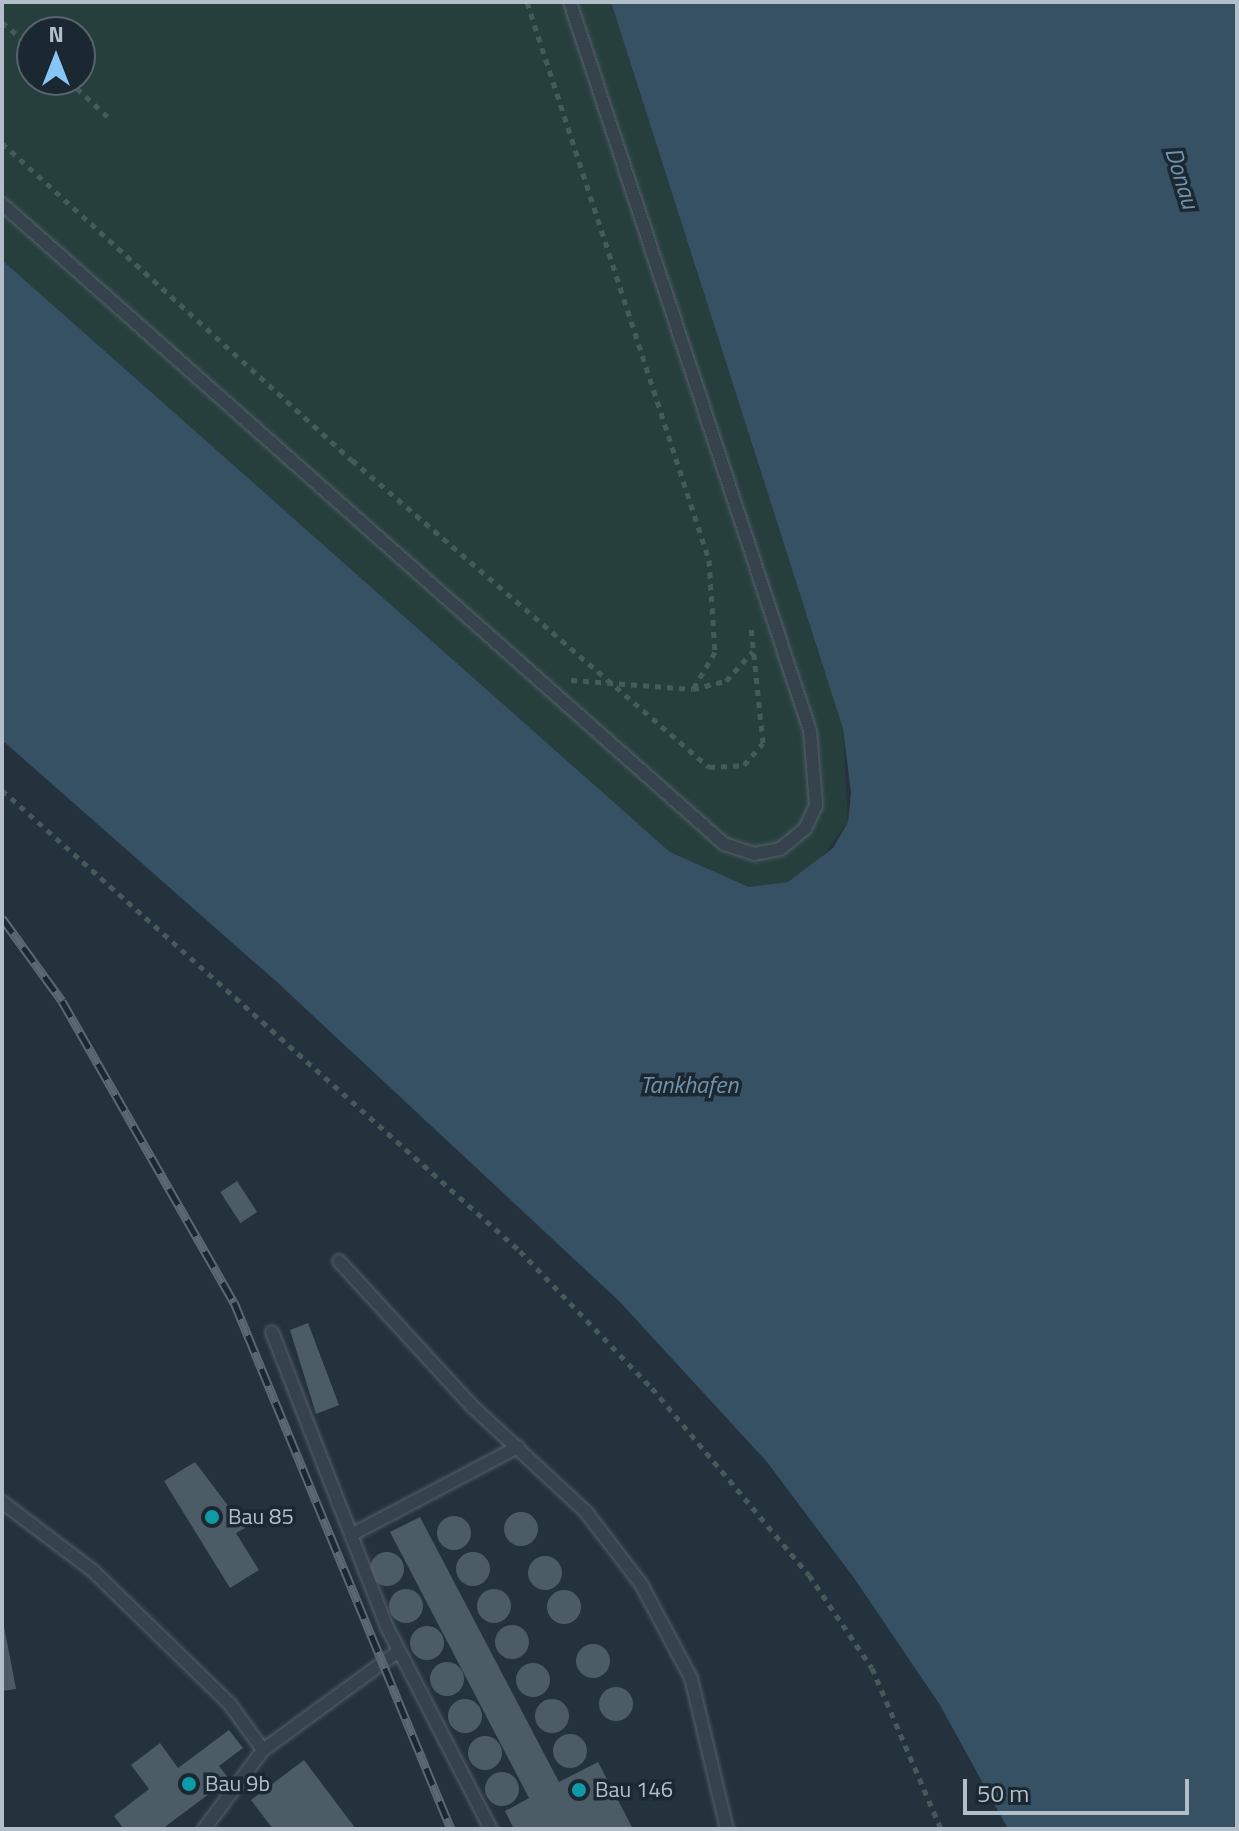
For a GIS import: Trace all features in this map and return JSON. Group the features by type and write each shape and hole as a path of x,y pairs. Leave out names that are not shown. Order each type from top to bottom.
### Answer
{"lane":[{"path":"2,204 733,849 780,849 810,821 819,786 810,731 570,2"},
{"path":"339,1261 518,1447 586,1512 641,1584 691,1678 727,1829"},
{"path":"272,1332 399,1651 491,1829"},
{"path":"351,1535 518,1447"},
{"path":"2,1502 103,1581 229,1703 263,1750"},
{"path":"204,1829 263,1750 399,1651"}],"path":[{"path":"527,2 709,560 715,652 693,689"},
{"path":"85,96 108,117"},
{"path":"2,143 352,460 617,685 693,758 734,769 751,761 763,743 748,617"},
{"path":"524,666 617,685 693,689 726,681 754,648"},
{"path":"2,790 520,1251 652,1388 809,1575 872,1668 941,1829"}],"green space":[{"path":"2,2 611,2 843,729 848,822 814,867 788,882 749,887 670,852 2,260"}],"water":[{"path":"611,2 1237,2 1237,1829 1008,1829 940,1705 854,1578 767,1462 619,1301 278,983 2,740 2,260 670,852 749,887 788,882 833,848 848,822 851,793 843,729"}],"building":[{"path":"237,1181 257,1212 240,1223 220,1192"},
{"path":"308,1323 339,1405 316,1414 290,1330"},
{"name":"Bau 85","path":"195,1462 245,1528 236,1533 259,1570 230,1588 164,1481"},
{"path":"521,1512 533,1517 538,1529 533,1541 521,1546 509,1541 504,1529 509,1517"},
{"path":"454,1516 466,1521 471,1533 466,1545 454,1550 442,1545 437,1533 442,1521"},
{"path":"420,1517 559,1782 598,1762 633,1829 514,1829 505,1811 529,1798 390,1532"},
{"path":"387,1552 399,1557 404,1569 399,1581 387,1586 375,1581 370,1569 375,1557"},
{"path":"473,1552 485,1557 490,1569 485,1581 473,1586 461,1581 456,1569 461,1557"},
{"path":"545,1556 557,1561 562,1573 557,1585 545,1590 533,1585 528,1573 533,1561"},
{"path":"406,1589 418,1594 423,1606 418,1618 406,1623 394,1618 389,1606 394,1594"},
{"path":"494,1589 506,1594 511,1606 506,1618 494,1623 482,1618 477,1606 482,1594"},
{"path":"564,1590 576,1595 581,1607 576,1619 564,1624 552,1619 547,1607 552,1595"},
{"path":"2,1616 16,1689 2,1691"},
{"path":"512,1625 524,1630 529,1642 524,1654 512,1659 500,1654 495,1642 500,1630"},
{"path":"427,1626 439,1631 444,1643 439,1655 427,1660 415,1655 410,1643 415,1631"},
{"path":"593,1644 605,1649 610,1661 605,1673 593,1678 581,1673 576,1661 581,1649"},
{"path":"447,1662 459,1667 464,1679 459,1691 447,1696 435,1691 430,1679 435,1667"},
{"path":"533,1663 545,1668 550,1680 545,1692 533,1697 521,1692 516,1680 521,1668"},
{"path":"616,1687 628,1692 633,1704 628,1716 616,1721 604,1716 599,1704 604,1692"},
{"path":"465,1699 477,1704 482,1716 477,1728 465,1733 453,1728 448,1716 453,1704"},
{"path":"552,1699 564,1704 569,1716 564,1728 552,1733 540,1728 535,1716 540,1704"},
{"name":"Bau 9b","path":"229,1730 243,1748 219,1766 229,1779 162,1829 124,1829 114,1816 149,1789 131,1765 160,1743 178,1768"},
{"path":"570,1734 582,1739 587,1751 582,1763 570,1768 558,1763 553,1751 558,1739"},
{"path":"485,1736 497,1741 502,1753 497,1765 485,1770 473,1765 468,1753 473,1741"},
{"path":"304,1760 356,1829 273,1829 251,1800"},
{"path":"502,1772 514,1777 519,1789 514,1801 502,1806 490,1801 485,1789 490,1777"}],"railway":[{"path":"2,918 62,1001 234,1302 451,1829"}],"place":[{"name":"Bau 85","path":"212,1517"},
{"name":"Bau 9b","path":"189,1784"},
{"name":"Bau 146","path":"579,1790"}],"water label":[{"name":"Donau","path":"1182,178"},
{"name":"Tankhafen","path":"689,1085"}]}
